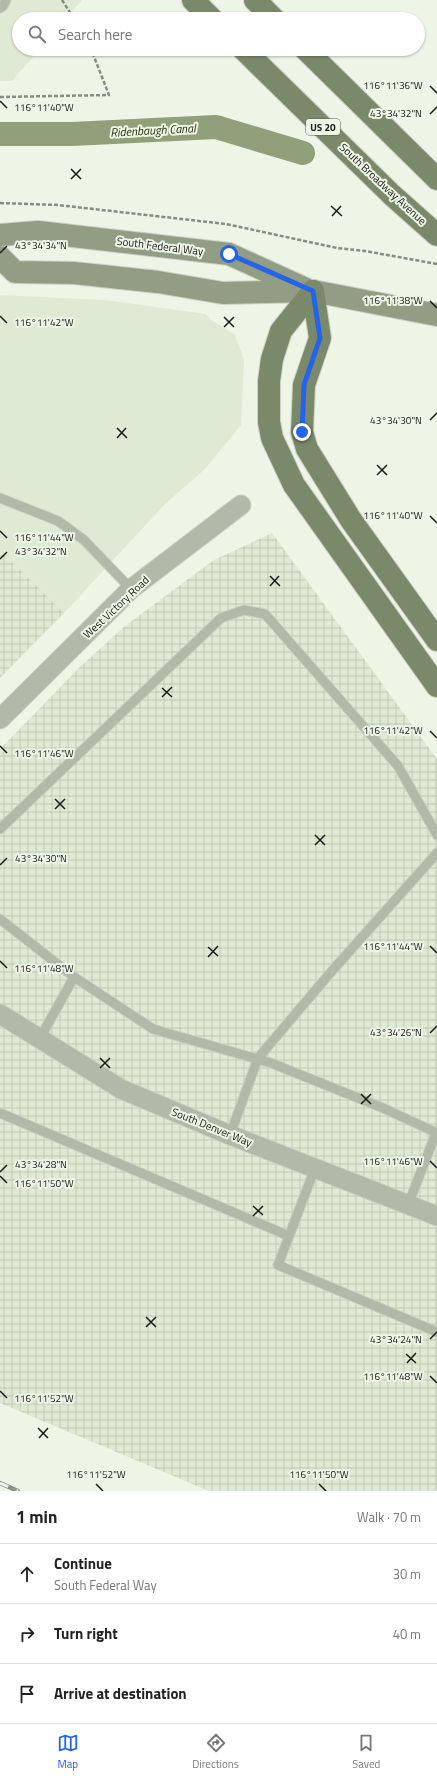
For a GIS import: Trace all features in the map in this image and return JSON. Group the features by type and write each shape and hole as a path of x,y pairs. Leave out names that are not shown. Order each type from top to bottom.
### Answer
{"main road":[{"path":"193,0 205,12"},
{"path":"255,0 267,12"},
{"name":"South Broadway Avenue","path":"250,56 392,195 437,235"},
{"path":"312,56 437,179"},
{"name":"South Federal Way","path":"0,235 38,232 229,254 313,291"},
{"name":"South Federal Way","path":"0,257 15,272 74,274 158,282 223,293 313,291 437,315"},
{"path":"313,291 320,338 304,385 302,432 307,449 351,520 437,640"},
{"path":"313,291 281,331 272,359 269,381 269,415 272,438 294,485 437,686"}],"street":[{"name":"West Victory Road","path":"0,720 131,589 241,504"},
{"name":"South Denver Way","path":"0,1014 38,1040 121,1090 230,1135 437,1216"}],"lane":[{"path":"0,8 6,0"},
{"path":"0,498 58,521 84,540 131,589"},
{"path":"0,829 221,618 244,610 265,614 398,766 437,835"},
{"path":"230,1135 258,1058 331,972 437,853"},
{"path":"0,919 74,977 154,1029 258,1058 383,1108 436,1133 408,1205"},
{"path":"38,1040 74,977"},
{"path":"0,1113 289,1236"},
{"path":"315,1168 278,1265 437,1332"}],"path":[{"path":"62,0 70,12"},
{"path":"0,97 109,94 94,56"},
{"path":"0,204 58,205 226,224 337,248 365,251 437,264"}],"shaded area":[{"path":"0,0 82,0 72,12 12,12 12,56 34,56 12,81 0,81"},
{"path":"0,295 105,300 206,314 210,319 235,335 244,360 241,425 205,469 165,504 64,613 0,550"},
{"path":"272,533 437,759 437,1491 209,1491 0,1403 0,749 81,666 125,626 214,560"},
{"path":"0,550 64,613 0,678"}],"waterway":[{"name":"Ridenbaugh Canal","path":"0,134 72,134 216,127 303,153"}],"railway":[{"path":"0,1483 18,1491"}],"route":[{"path":"229,254 313,291 320,338 304,385 302,432"}]}
